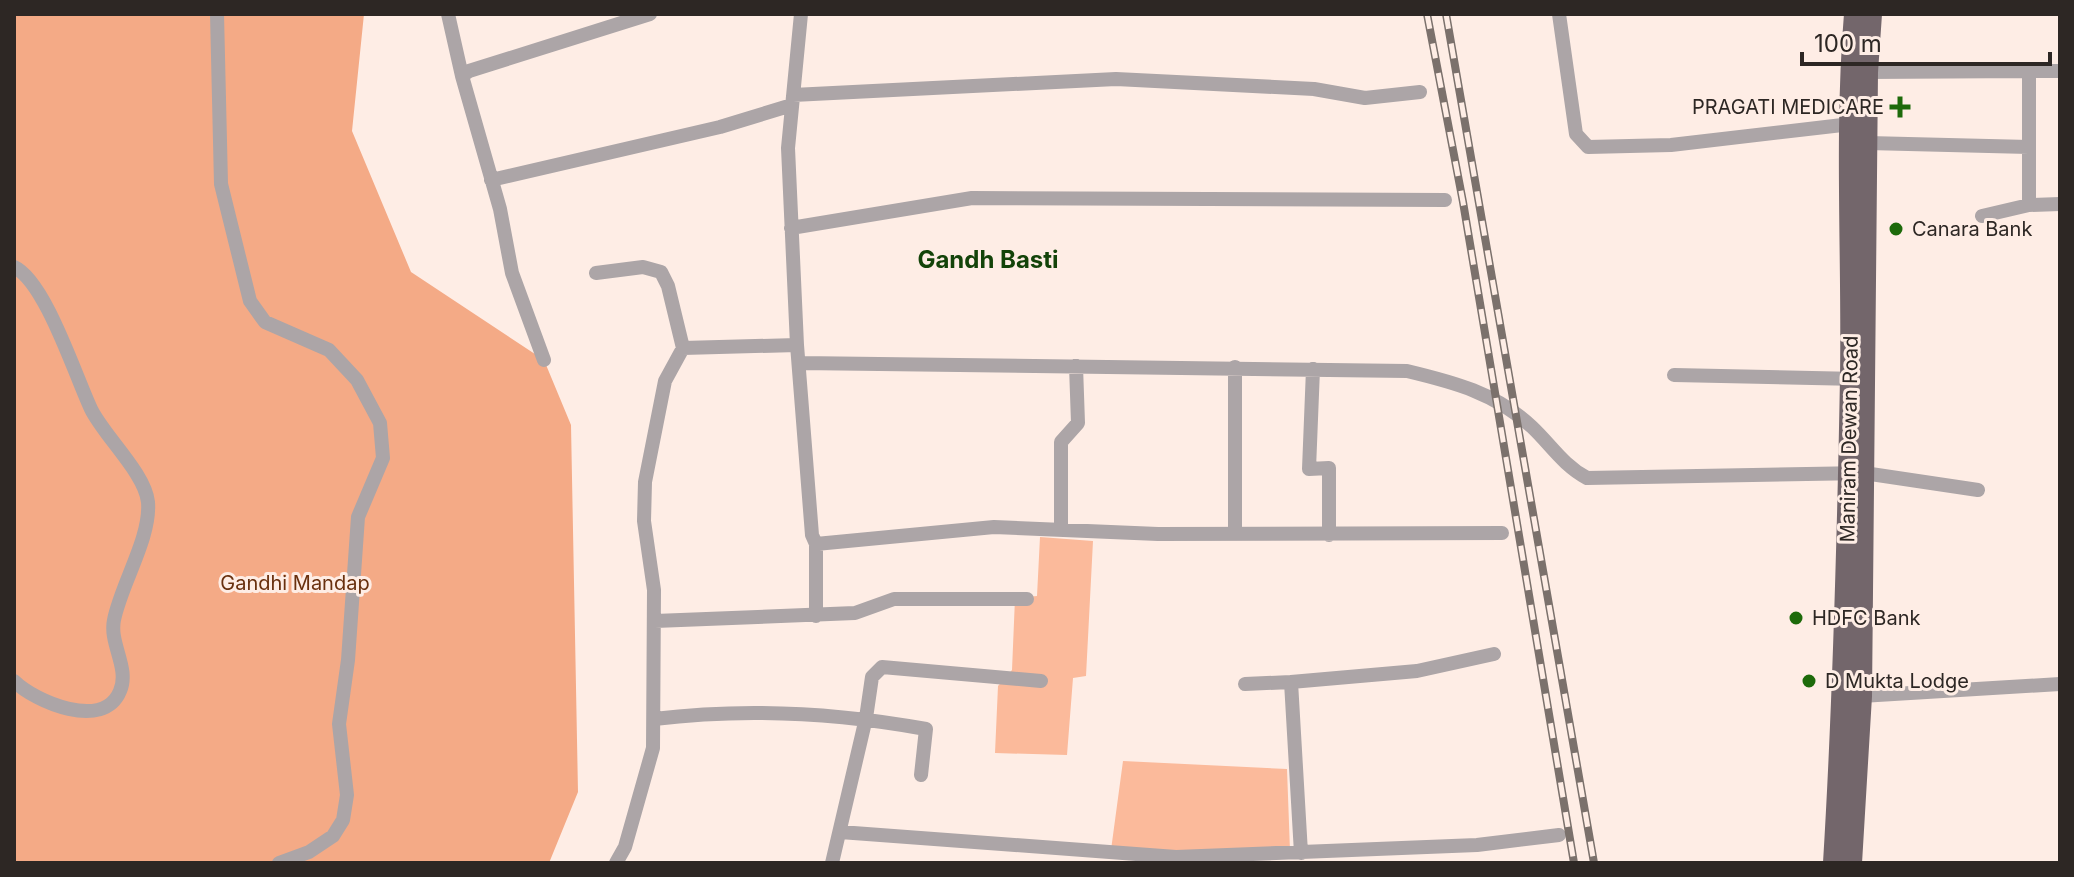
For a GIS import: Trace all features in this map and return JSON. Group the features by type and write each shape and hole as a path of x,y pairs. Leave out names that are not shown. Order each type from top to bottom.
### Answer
{"main road":[{"name":"Maniram Dewan Road","path":"1855,14 1851,124 1859,379"},
{"name":"Maniram Dewan Road","path":"1834,863 1856,473 1871,14"},
{"name":"Maniram Dewan Road","path":"1851,863 1861,696 1856,473"}],"street":[{"path":"217,14 221,184 250,301 265,322 329,350 357,380 380,423 383,458 358,517 348,660 339,724 347,795 343,820 333,836 309,852 279,863"},
{"path":"448,14 512,273 544,360"},
{"path":"462,76 604,21 650,14"},
{"path":"801,14 788,148 797,345 812,535 816,544 816,616"},
{"path":"1559,14 1576,134 1588,147 1671,145 1851,124"},
{"path":"2029,71 2029,205"},
{"path":"1867,72 2060,71"},
{"path":"491,180 720,127 793,100 1116,79 1314,89 1365,98 1420,92"},
{"path":"1868,143 2029,147"},
{"path":"791,228 972,198 1445,200"},
{"path":"1982,216 2029,205 2060,204"},
{"path":"14,267 35,283 93,413 140,481 148,501 145,522 114,622 114,648 123,672 120,692 108,707 86,711 48,702 24,691 14,681"},
{"path":"596,273 643,267 661,272 683,348 665,381 645,482 644,521 655,621 653,748 625,847 616,863"},
{"path":"683,348 797,345"},
{"path":"800,363 1407,371 1470,387 1515,414 1566,465 1587,478 1856,473 1978,490"},
{"path":"1061,530 1061,442 1078,423 1076,366"},
{"path":"1235,367 1235,534"},
{"path":"1313,369 1309,469 1329,468 1329,535"},
{"path":"1674,375 1859,379"},
{"path":"816,544 994,527 1235,534 1502,533"},
{"path":"655,621 855,613 894,599 1027,599"},
{"path":"1245,684 1417,671 1494,654"},
{"path":"832,863 866,718 872,677 882,667 1041,681"},
{"path":"1291,682 1301,853"},
{"path":"1861,696 2060,684"},
{"path":"654,719 697,713 866,718 926,729 921,775"},
{"path":"840,832 1176,857 1477,845 1559,835"}],"shaded area":[{"path":"1040,537 1093,541 1086,676 1073,678 1067,755 995,753 998,686 1012,670 1015,598 1037,596"},
{"path":"1123,761 1287,769 1290,851 1111,850"}],"green space":[{"name":"Gandhi Mandap","path":"14,14 364,14 352,131 411,272 544,360 571,425 578,792 549,863 14,863"}],"railway":[{"path":"1427,14 1463,202 1574,863"},
{"path":"1446,14 1594,863"}],"place":[{"name":"PRAGATI MEDICARE","path":"1900,107"},
{"name":"Canara Bank","path":"1896,229"},
{"name":"HDFC Bank","path":"1796,618"},
{"name":"D Mukta Lodge","path":"1809,681"}],"district":[{"name":"Gandh Basti","path":"988,259"}]}
